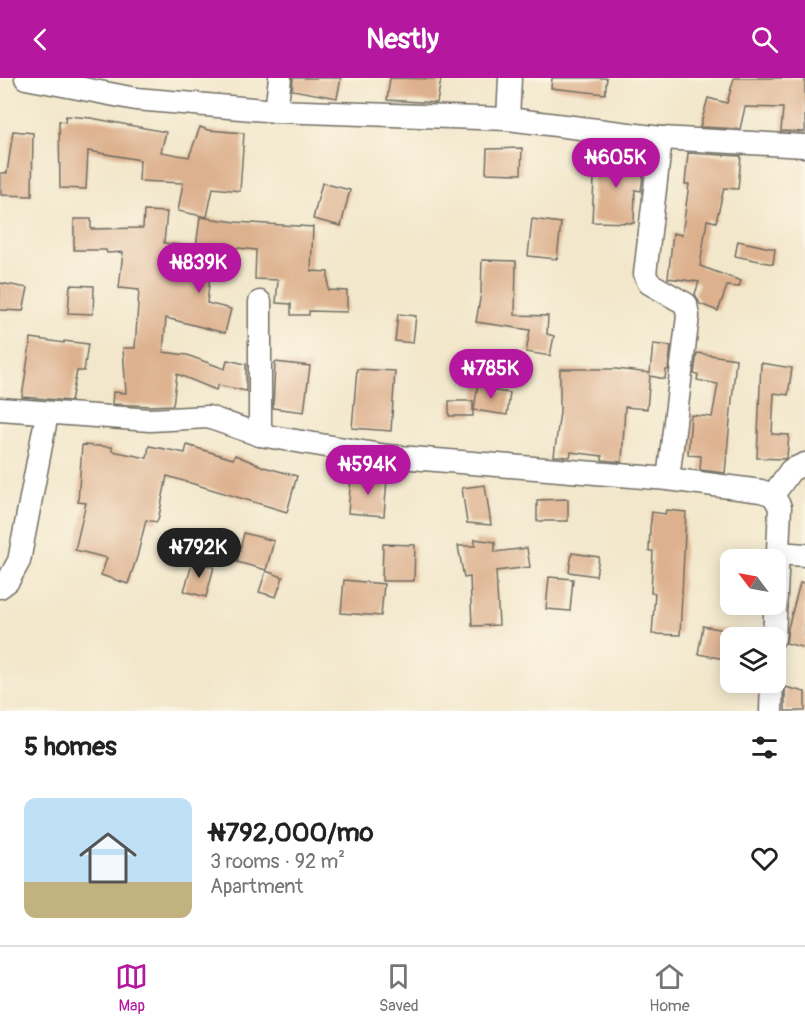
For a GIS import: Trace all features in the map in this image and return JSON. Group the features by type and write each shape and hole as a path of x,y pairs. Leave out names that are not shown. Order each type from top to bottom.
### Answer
{"street":[{"path":"26,78 138,89 276,111 508,119 661,138 805,146"},
{"path":"276,111 280,78"},
{"path":"508,119 510,78"},
{"path":"661,138 645,274 649,283 686,304 688,316 668,479"},
{"path":"260,302 260,435"},
{"path":"0,409 150,420 208,417 260,435 387,456 668,479 761,491 773,495 780,507 778,549"},
{"path":"0,587 8,581 19,561 47,414"},
{"path":"773,495 791,470 805,464"},
{"path":"786,554 805,555"},
{"path":"771,711 772,693"}],"building":[{"path":"293,78 341,78 337,98 292,90"},
{"path":"390,78 441,79 437,103 387,100"},
{"path":"552,78 607,78 605,94 551,88"},
{"path":"734,78 805,78 805,132 781,131 783,108 745,107 740,129 700,127 708,98 727,103"},
{"path":"66,116 91,118 166,132 161,152 189,157 200,127 208,130 244,133 240,191 213,188 207,217 178,211 183,183 139,181 140,160 88,151 86,189 60,188 59,121 65,122"},
{"path":"13,131 33,133 32,196 1,195 1,173 7,173"},
{"path":"522,148 521,174 486,173 487,149"},
{"path":"688,153 741,156 738,189 724,188 716,222 707,220 700,266 741,281 739,287 727,286 718,311 700,304 695,294 699,282 668,278 673,233 682,235 689,184 685,184"},
{"path":"595,156 645,159 641,191 635,190 634,223 592,222"},
{"path":"322,183 350,190 341,226 313,219"},
{"path":"144,211 167,212 164,243 196,247 200,217 236,222 313,227 311,271 328,272 328,290 347,291 347,312 309,311 309,315 291,315 291,304 276,303 278,280 255,279 256,250 212,245 207,303 231,309 225,333 166,318 163,352 187,355 225,369 227,360 246,364 246,391 218,385 216,390 177,374 173,405 112,404 113,392 126,393 123,348 135,348 139,290 119,288 123,252 74,250 74,219 91,219 91,229 143,228"},
{"path":"532,219 561,223 557,259 528,256"},
{"path":"738,241 775,249 773,264 735,256"},
{"path":"482,260 516,261 515,315 548,316 547,334 554,336 550,356 526,352 530,330 476,322 481,293"},
{"path":"0,283 28,288 23,311 0,310"},
{"path":"70,285 94,286 93,314 68,313"},
{"path":"398,314 416,316 413,343 395,341"},
{"path":"31,338 88,344 84,371 77,371 71,401 22,397"},
{"path":"653,344 671,346 668,370 666,370 665,379 650,376 647,409 625,407 622,462 602,460 602,456 571,452 570,457 554,456 560,412 560,369 616,369 650,373"},
{"path":"697,353 736,359 725,473 700,470 701,456 688,455 691,415 712,417 718,384 697,380 698,375 694,374"},
{"path":"275,362 310,366 304,412 273,408"},
{"path":"761,363 792,368 788,395 774,393 772,434 789,435 787,457 783,459 757,458"},
{"path":"357,369 395,371 391,431 352,428"},
{"path":"478,383 497,385 496,391 510,393 507,415 474,410"},
{"path":"449,401 473,401 473,416 449,416"},
{"path":"82,445 112,447 112,451 147,458 149,446 185,453 187,445 233,459 235,455 264,467 297,476 287,512 167,476 157,522 146,520 128,584 101,575 107,558 75,550 86,503 78,502"},
{"path":"351,476 387,479 384,516 348,513"},
{"path":"485,485 491,525 467,523 462,488"},
{"path":"568,499 568,521 537,521 537,500"},
{"path":"666,510 686,512 680,635 652,634 655,593 651,593 653,551 649,551 650,528 652,512 665,514"},
{"path":"244,533 274,541 266,570 237,562"},
{"path":"475,539 495,542 495,552 527,548 530,567 496,571 499,625 472,626 470,577 464,578 458,546 475,546"},
{"path":"383,544 415,545 414,581 382,581"},
{"path":"572,553 599,557 596,576 569,572"},
{"path":"193,561 214,567 206,597 184,591"},
{"path":"266,571 283,577 276,597 259,592"},
{"path":"549,577 573,579 570,611 546,609"},
{"path":"344,580 384,584 381,616 341,613"},
{"path":"800,583 805,583 805,648 786,643"},
{"path":"703,626 720,629 720,658 698,654"},
{"path":"786,687 805,692 805,711 785,711"}]}
